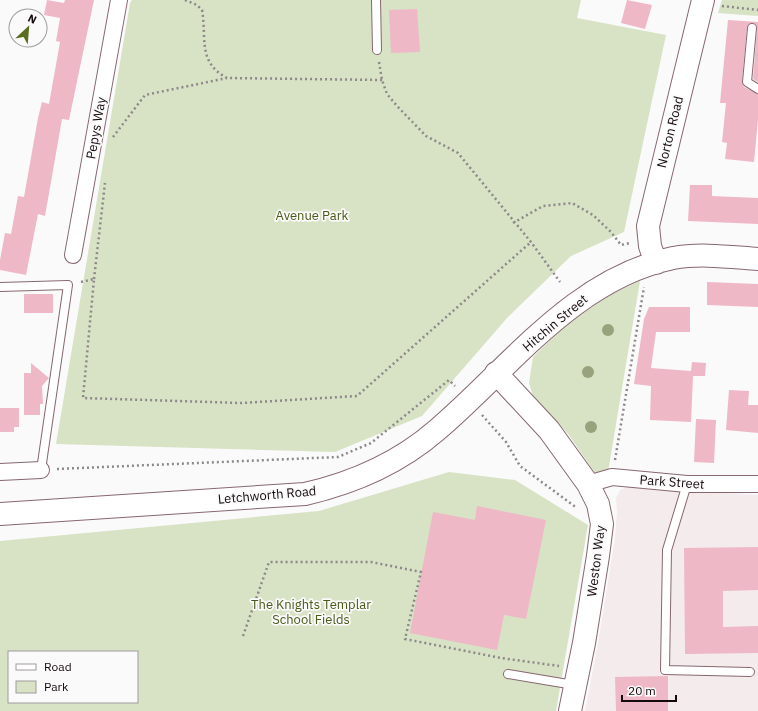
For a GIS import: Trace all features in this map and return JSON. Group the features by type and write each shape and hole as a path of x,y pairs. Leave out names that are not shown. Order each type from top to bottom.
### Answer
{"main road":[{"name":"Norton Road","path":"651,271 648,239 650,212 702,2"},
{"name":"Hitchin Street","path":"496,373 577,302 615,279 637,269 651,271 674,258 700,256 758,259"},
{"name":"Weston Way","path":"496,373 549,430 588,484 598,504 602,524 584,643 570,676 570,711"},
{"name":"Letchworth Road","path":"0,514 305,494 336,487 372,473 410,450 436,431 496,373"}],"street":[{"name":"Pepys Way","path":"73,255 119,0"},
{"path":"0,472 41,470"},
{"name":"Park Street","path":"588,484 612,477 687,484 758,484"}],"lane":[{"path":"376,0 377,50"},
{"path":"752,28 747,82 758,89"},
{"path":"0,287 68,285 41,470"},
{"path":"687,484 667,550 665,670 750,672"},
{"path":"508,674 570,676"}],"path":[{"path":"186,0 197,5 202,10 206,56 211,67 227,78"},
{"path":"702,2 758,10"},
{"path":"377,50 382,80 387,94 413,124 426,136 458,153 513,223 531,242 560,282"},
{"path":"110,140 145,95 227,78 382,80"},
{"path":"106,179 94,279 83,398 241,403 358,396 531,242"},
{"path":"513,223 543,206 572,202 593,215 621,244 648,239"},
{"path":"612,477 651,271"},
{"path":"68,285 94,279"},
{"path":"41,470 338,457 371,443 449,380"},
{"path":"484,417 506,442 520,466 602,524"},
{"path":"243,636 269,562 371,562 421,572 405,639 501,658 570,676"}],"shaded area":[{"path":"629,486 758,495 758,711 585,711 599,638 615,538 617,512 616,498 620,490"}],"green space":[{"name":"Avenue Park","path":"132,0 581,0 577,18 666,35 624,232 571,256 507,318 422,416 335,452 56,444 130,3"},
{"path":"722,0 758,0 758,16 718,13"},
{"path":"640,281 608,472 595,473 569,435 533,396 529,383 533,357 568,323 612,294"},
{"name":"The Knights Templar School Fields","path":"449,472 515,480 588,525 556,711 0,711 0,541 319,511"}],"building":[{"path":"47,0 64,3 65,0 94,0 69,120 62,119 45,216 38,214 26,275 0,270 0,260 5,233 11,234 18,196 24,197 42,102 49,104 60,42 56,41 60,18 48,16 48,8 45,8"},
{"path":"627,0 652,5 645,29 621,23"},
{"path":"417,9 420,52 391,53 389,10"},
{"path":"728,20 758,22 758,82 753,79 757,29 755,24 752,23 747,27 742,81 744,87 758,94 758,120 754,162 725,159 727,143 722,142 726,103 720,103"},
{"path":"690,185 712,185 712,196 758,198 758,224 688,221"},
{"path":"707,282 758,284 758,307 707,305"},
{"path":"24,294 53,294 53,313 24,313"},
{"path":"649,307 690,307 690,332 656,332 651,368 691,371 692,362 706,363 705,376 693,376 691,422 650,420 651,386 634,384 644,319"},
{"path":"31,363 49,378 42,386 43,404 40,404 40,415 24,415 24,373 31,373"},
{"path":"729,390 749,391 748,405 758,405 758,433 726,430"},
{"path":"0,408 19,408 19,427 14,427 14,432 0,432"},
{"path":"696,419 716,420 714,463 694,462"},
{"path":"477,506 546,520 526,619 504,615 497,650 410,633 433,512 475,520"},
{"path":"758,547 758,590 723,591 723,627 758,626 758,653 685,654 684,548"},
{"path":"668,676 668,711 616,711 615,677"}]}
